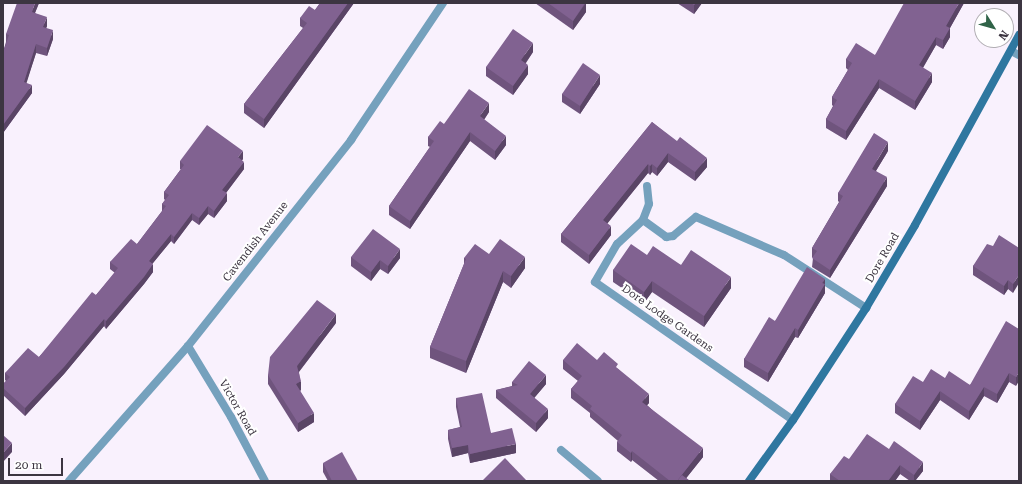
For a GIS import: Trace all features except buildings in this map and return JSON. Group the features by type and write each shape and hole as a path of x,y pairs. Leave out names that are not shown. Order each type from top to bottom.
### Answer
{"street":[{"name":"Cavendish Avenue","path":"69,481 188,346 351,140 443,3"},
{"name":"Dore Road","path":"750,481 793,420 866,308 1019,36"},
{"path":"1011,51 1019,55"},
{"path":"647,186 649,204 643,220 666,237 673,236 696,217 784,255 866,308"},
{"name":"Dore Lodge Gardens","path":"643,220 617,244 595,282 793,420"},
{"name":"Victor Road","path":"188,346 231,417 265,481"},
{"path":"561,450 598,481"}]}
